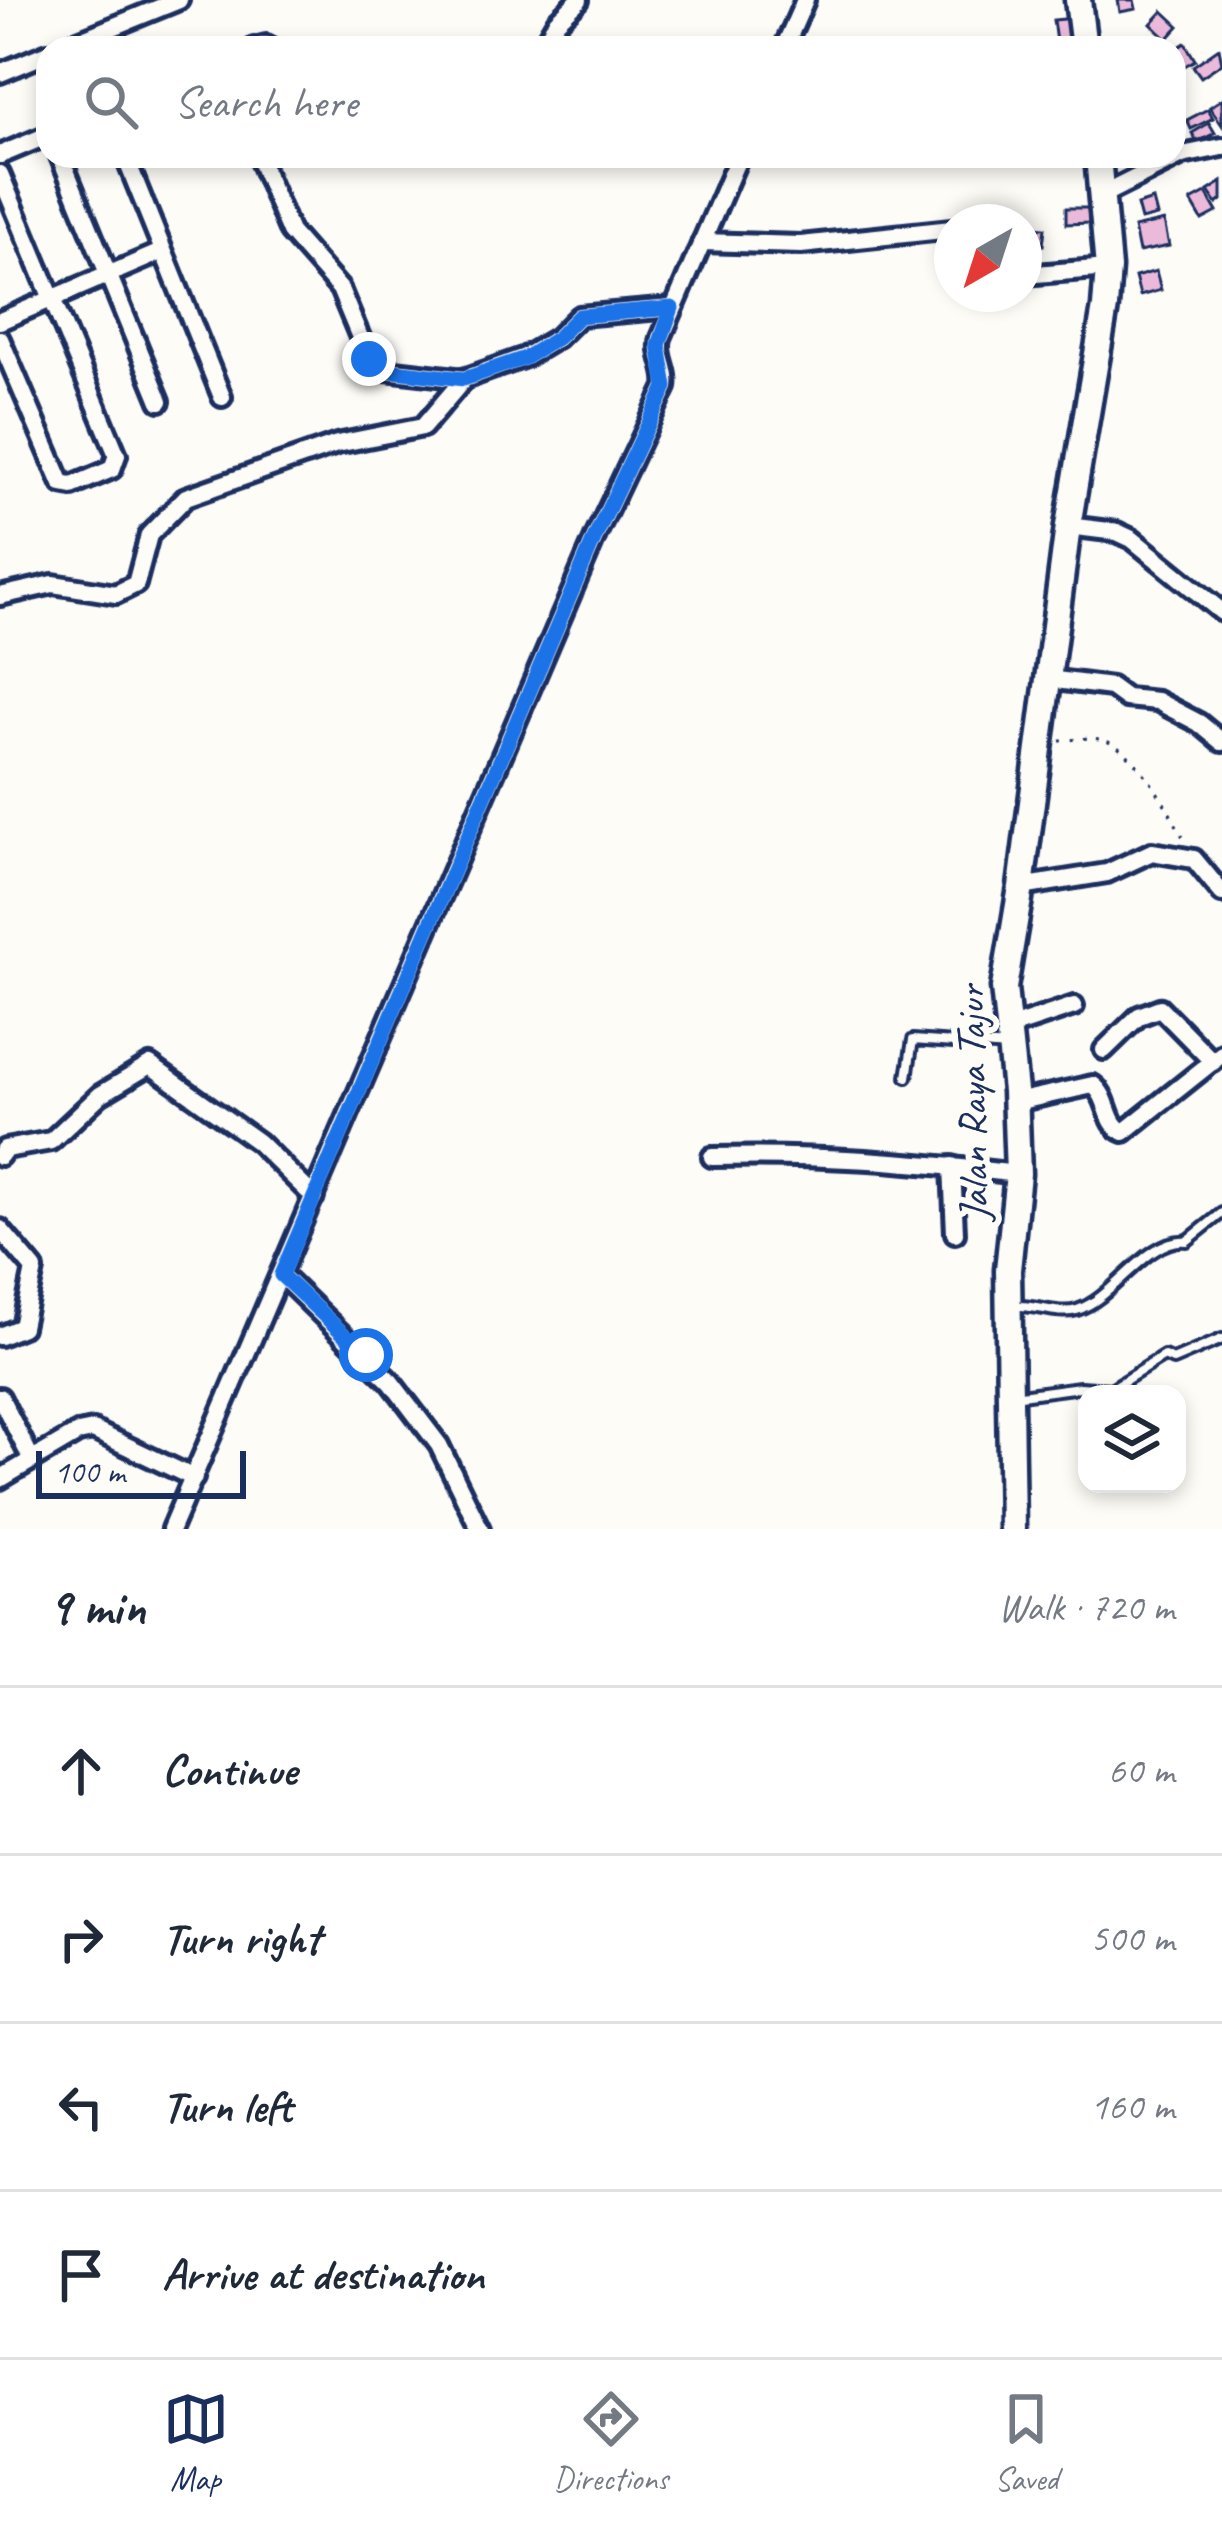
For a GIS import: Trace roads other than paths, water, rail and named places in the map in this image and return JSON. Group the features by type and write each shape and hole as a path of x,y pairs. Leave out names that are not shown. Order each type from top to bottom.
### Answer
{"main road":[{"path":"1078,0 1082,36"},
{"name":"Jalan Raya Tajur","path":"1012,1529 1008,1270 1018,1174 1004,988 1022,887 1068,526 1101,337 1108,268 1100,168"}],"street":[{"path":"90,36 179,0"},
{"path":"549,36 579,0"},
{"path":"789,36 805,0"},
{"path":"0,73 36,58"},
{"path":"0,155 36,140"},
{"path":"1186,153 1222,147"},
{"path":"65,168 160,401"},
{"path":"134,168 161,252 222,397"},
{"path":"263,168 290,232 340,290 369,359 386,370 464,379 525,358 557,338 579,316 672,308"},
{"path":"172,1529 596,535 666,387 659,345 734,168"},
{"path":"1104,194 1155,168"},
{"path":"0,174 117,455 112,469 72,486 62,484 0,339"},
{"path":"702,242 801,245 934,231"},
{"path":"0,321 161,252"},
{"path":"1042,274 1108,268"},
{"path":"0,596 53,584 116,594 136,584 148,535 186,496 337,444 412,432 437,413 464,379"},
{"path":"1068,526 1117,532 1132,539 1222,612"},
{"path":"1048,679 1111,686 1126,698 1156,701 1181,711 1222,742"},
{"path":"1022,887 1108,873 1152,852 1194,859 1222,893"},
{"path":"1009,1038 1074,1006"},
{"path":"1016,1102 1093,1085 1101,1090 1113,1125 1124,1132 1218,1058 1160,1008 1139,1016 1104,1050"},
{"path":"0,1156 5,1149 51,1141 100,1095 150,1065 258,1142 314,1197"},
{"path":"712,1157 794,1154 1018,1174"},
{"path":"952,1166 955,1232"},
{"path":"0,1229 34,1269 22,1327 0,1336"},
{"path":"281,1275 392,1382 439,1445 480,1529"},
{"path":"0,1397 32,1460"},
{"path":"0,1479 78,1433 93,1430 194,1478"}],"lane":[{"path":"907,1077 914,1040 1009,1038"},
{"path":"1009,1306 1075,1311 1172,1240 1186,1241 1222,1213"},
{"path":"1012,1396 1080,1387 1111,1389 1164,1356 1184,1357 1222,1339"}]}
